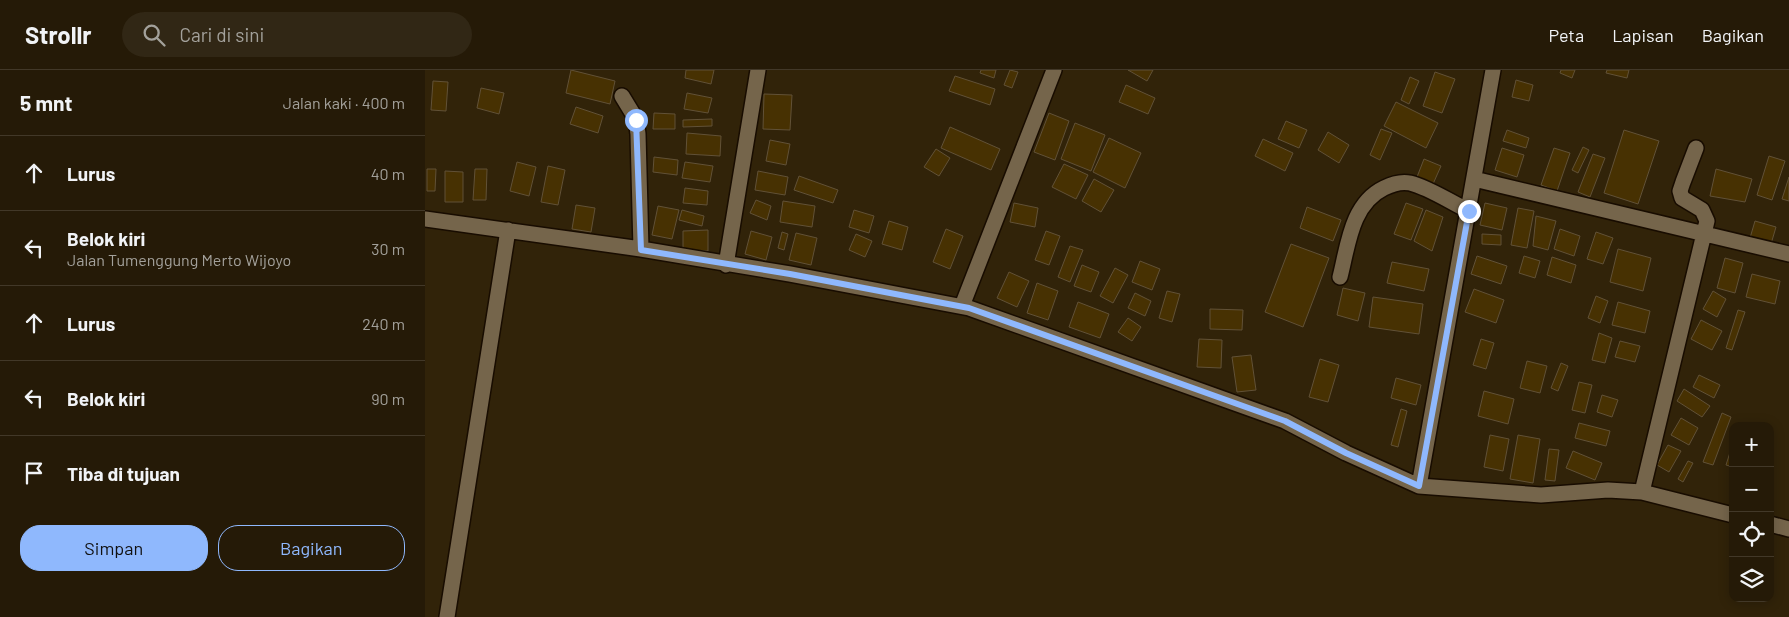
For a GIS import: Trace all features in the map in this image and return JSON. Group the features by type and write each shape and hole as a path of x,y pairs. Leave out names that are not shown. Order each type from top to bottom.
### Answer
{"street":[{"path":"726,265 758,70"},
{"path":"962,306 1054,70"},
{"path":"1419,486 1493,70"},
{"path":"622,96 631,108 637,127 641,250"},
{"path":"1642,492 1707,215 1682,198 1680,191 1696,148"},
{"path":"1474,179 1789,254"},
{"path":"1340,277 1353,226 1360,210 1378,191 1396,183 1410,184 1469,211"},
{"path":"425,219 641,250 790,274 962,306 1285,421 1346,453 1419,486 1541,495 1608,490 1642,492 1729,514"},
{"path":"447,617 508,230"},
{"path":"1774,525 1789,529"}],"building":[{"path":"571,70 615,81 610,104 566,93"},
{"path":"686,70 714,70 711,84 685,78"},
{"path":"981,70 996,70 994,78 980,73"},
{"path":"1010,70 1018,72 1012,88 1004,85"},
{"path":"1128,70 1153,70 1147,81"},
{"path":"1561,70 1575,70 1572,78 1560,73"},
{"path":"1607,70 1629,70 1627,78 1606,73"},
{"path":"1435,72 1455,79 1442,113 1423,106"},
{"path":"955,76 995,89 990,105 949,91"},
{"path":"1410,77 1419,81 1409,104 1401,100"},
{"path":"1516,80 1533,85 1529,101 1512,97"},
{"path":"433,81 448,82 446,111 431,110"},
{"path":"1126,85 1155,98 1148,114 1119,102"},
{"path":"481,88 504,93 499,114 477,108"},
{"path":"687,93 712,98 708,113 684,109"},
{"path":"764,94 792,95 790,130 763,129"},
{"path":"1396,102 1438,123 1426,148 1384,126"},
{"path":"576,107 603,116 598,133 570,124"},
{"path":"654,113 675,114 675,129 653,129"},
{"path":"1049,113 1069,121 1055,160 1034,152"},
{"path":"712,119 712,126 683,127 683,120"},
{"path":"1286,121 1307,130 1299,148 1278,139"},
{"path":"1075,123 1105,135 1091,171 1061,159"},
{"path":"950,127 1000,149 991,170 941,148"},
{"path":"1381,129 1392,133 1380,160 1370,155"},
{"path":"1507,130 1529,138 1526,148 1503,141"},
{"path":"1624,130 1659,141 1638,204 1604,193"},
{"path":"1328,132 1349,145 1339,163 1318,150"},
{"path":"687,133 721,136 720,156 686,154"},
{"path":"1109,138 1141,153 1125,188 1093,172"},
{"path":"1263,139 1293,153 1285,171 1255,156"},
{"path":"770,140 790,144 786,165 766,161"},
{"path":"1583,147 1589,150 1578,173 1572,170"},
{"path":"1502,148 1524,155 1517,177 1495,170"},
{"path":"1554,148 1570,153 1557,191 1541,185"},
{"path":"936,149 950,158 939,176 924,167"},
{"path":"1593,154 1605,158 1590,197 1578,192"},
{"path":"1769,156 1785,161 1772,200 1757,195"},
{"path":"654,157 678,160 677,175 653,172"},
{"path":"1424,159 1441,166 1433,184 1417,177"},
{"path":"517,162 536,167 529,196 510,191"},
{"path":"685,162 713,166 710,182 682,178"},
{"path":"1064,164 1088,175 1076,199 1052,187"},
{"path":"548,166 565,170 558,205 541,202"},
{"path":"427,169 436,169 435,191 427,191"},
{"path":"475,169 487,169 486,200 473,200"},
{"path":"1716,169 1752,179 1745,202 1710,196"},
{"path":"445,171 463,172 463,202 445,202"},
{"path":"758,171 788,177 785,195 755,190"},
{"path":"799,176 838,190 833,203 794,190"},
{"path":"1789,177 1789,201 1782,199"},
{"path":"1094,179 1114,190 1101,212 1082,201"},
{"path":"685,188 708,191 707,205 683,203"},
{"path":"756,200 771,206 767,220 750,213"},
{"path":"783,201 815,206 812,227 780,222"},
{"path":"1014,203 1038,208 1035,227 1010,222"},
{"path":"1406,203 1423,209 1411,240 1394,234"},
{"path":"1485,203 1507,208 1502,230 1480,225"},
{"path":"576,205 595,208 591,232 572,229"},
{"path":"658,206 679,210 672,239 652,235"},
{"path":"1307,207 1341,220 1333,241 1300,228"},
{"path":"1518,208 1534,211 1527,248 1511,245"},
{"path":"682,210 704,216 702,226 679,220"},
{"path":"854,210 874,216 869,233 849,227"},
{"path":"1426,210 1443,217 1432,251 1414,241"},
{"path":"1536,216 1556,221 1548,250 1533,246"},
{"path":"889,221 908,227 902,250 882,244"},
{"path":"1755,221 1776,227 1771,244 1750,238"},
{"path":"946,229 963,236 950,269 933,262"},
{"path":"1560,229 1580,236 1574,256 1554,249"},
{"path":"708,230 708,251 683,250 683,231"},
{"path":"751,231 772,237 766,260 745,254"},
{"path":"1046,231 1060,236 1049,265 1035,260"},
{"path":"782,232 788,234 784,250 778,248"},
{"path":"1596,232 1613,238 1603,264 1587,259"},
{"path":"796,233 817,238 811,265 789,260"},
{"path":"856,234 872,241 865,257 849,250"},
{"path":"1482,234 1501,235 1501,245 1482,244"},
{"path":"1291,244 1329,258 1303,327 1265,312"},
{"path":"1070,246 1083,250 1070,282 1058,277"},
{"path":"1618,249 1651,258 1643,291 1610,282"},
{"path":"1477,256 1507,266 1501,284 1471,274"},
{"path":"1524,256 1540,261 1535,278 1519,273"},
{"path":"1552,257 1576,265 1571,283 1547,275"},
{"path":"1725,258 1743,263 1735,293 1717,288"},
{"path":"1140,261 1160,269 1152,290 1132,282"},
{"path":"1392,262 1429,269 1424,291 1387,283"},
{"path":"1082,265 1099,272 1091,292 1074,286"},
{"path":"1115,268 1128,275 1113,303 1100,296"},
{"path":"1009,272 1029,281 1017,307 997,298"},
{"path":"1752,274 1780,281 1775,304 1746,297"},
{"path":"1037,283 1058,291 1048,320 1027,313"},
{"path":"1343,288 1365,293 1358,321 1337,315"},
{"path":"1474,289 1504,300 1496,323 1465,312"},
{"path":"1167,291 1180,294 1172,322 1159,318"},
{"path":"1713,291 1726,299 1717,317 1703,309"},
{"path":"1135,293 1151,301 1145,316 1128,308"},
{"path":"1596,296 1608,301 1600,323 1588,318"},
{"path":"1373,297 1423,304 1419,334 1369,327"},
{"path":"1078,302 1109,314 1100,338 1069,327"},
{"path":"1618,302 1650,311 1645,333 1612,325"},
{"path":"1210,309 1243,310 1242,330 1210,329"},
{"path":"1738,310 1745,312 1732,350 1726,348"},
{"path":"1128,318 1141,327 1132,341 1118,332"},
{"path":"1701,320 1722,331 1712,350 1691,339"},
{"path":"1599,333 1612,338 1605,363 1592,360"},
{"path":"1199,339 1222,340 1221,368 1197,367"},
{"path":"1481,339 1494,343 1486,369 1473,365"},
{"path":"1620,341 1640,346 1635,362 1615,357"},
{"path":"1251,355 1256,390 1237,392 1232,357"},
{"path":"1320,359 1339,365 1328,402 1309,397"},
{"path":"1527,361 1547,366 1540,393 1520,388"},
{"path":"1561,363 1568,366 1558,391 1551,388"},
{"path":"1699,375 1720,385 1714,398 1693,387"},
{"path":"1396,378 1421,385 1416,405 1391,398"},
{"path":"1579,382 1592,385 1585,413 1572,410"},
{"path":"1684,389 1710,406 1702,417 1677,401"},
{"path":"1484,391 1514,399 1508,424 1478,416"},
{"path":"1602,395 1618,400 1612,417 1597,412"},
{"path":"1401,409 1407,411 1398,447 1391,445"},
{"path":"1722,413 1731,417 1713,465 1703,462"},
{"path":"1681,418 1698,428 1689,445 1671,435"},
{"path":"1579,423 1610,431 1606,446 1575,438"},
{"path":"1490,435 1509,439 1503,471 1484,467"},
{"path":"1518,435 1540,439 1533,483 1510,479"},
{"path":"1668,445 1681,451 1669,472 1657,465"},
{"path":"1549,449 1559,450 1555,481 1545,480"},
{"path":"1573,451 1602,463 1595,480 1566,468"},
{"path":"1688,461 1693,463 1683,482 1678,479"}],"route":[{"path":"636,120 641,250 790,274 969,308 1285,421 1346,453 1419,486 1469,211"}]}
